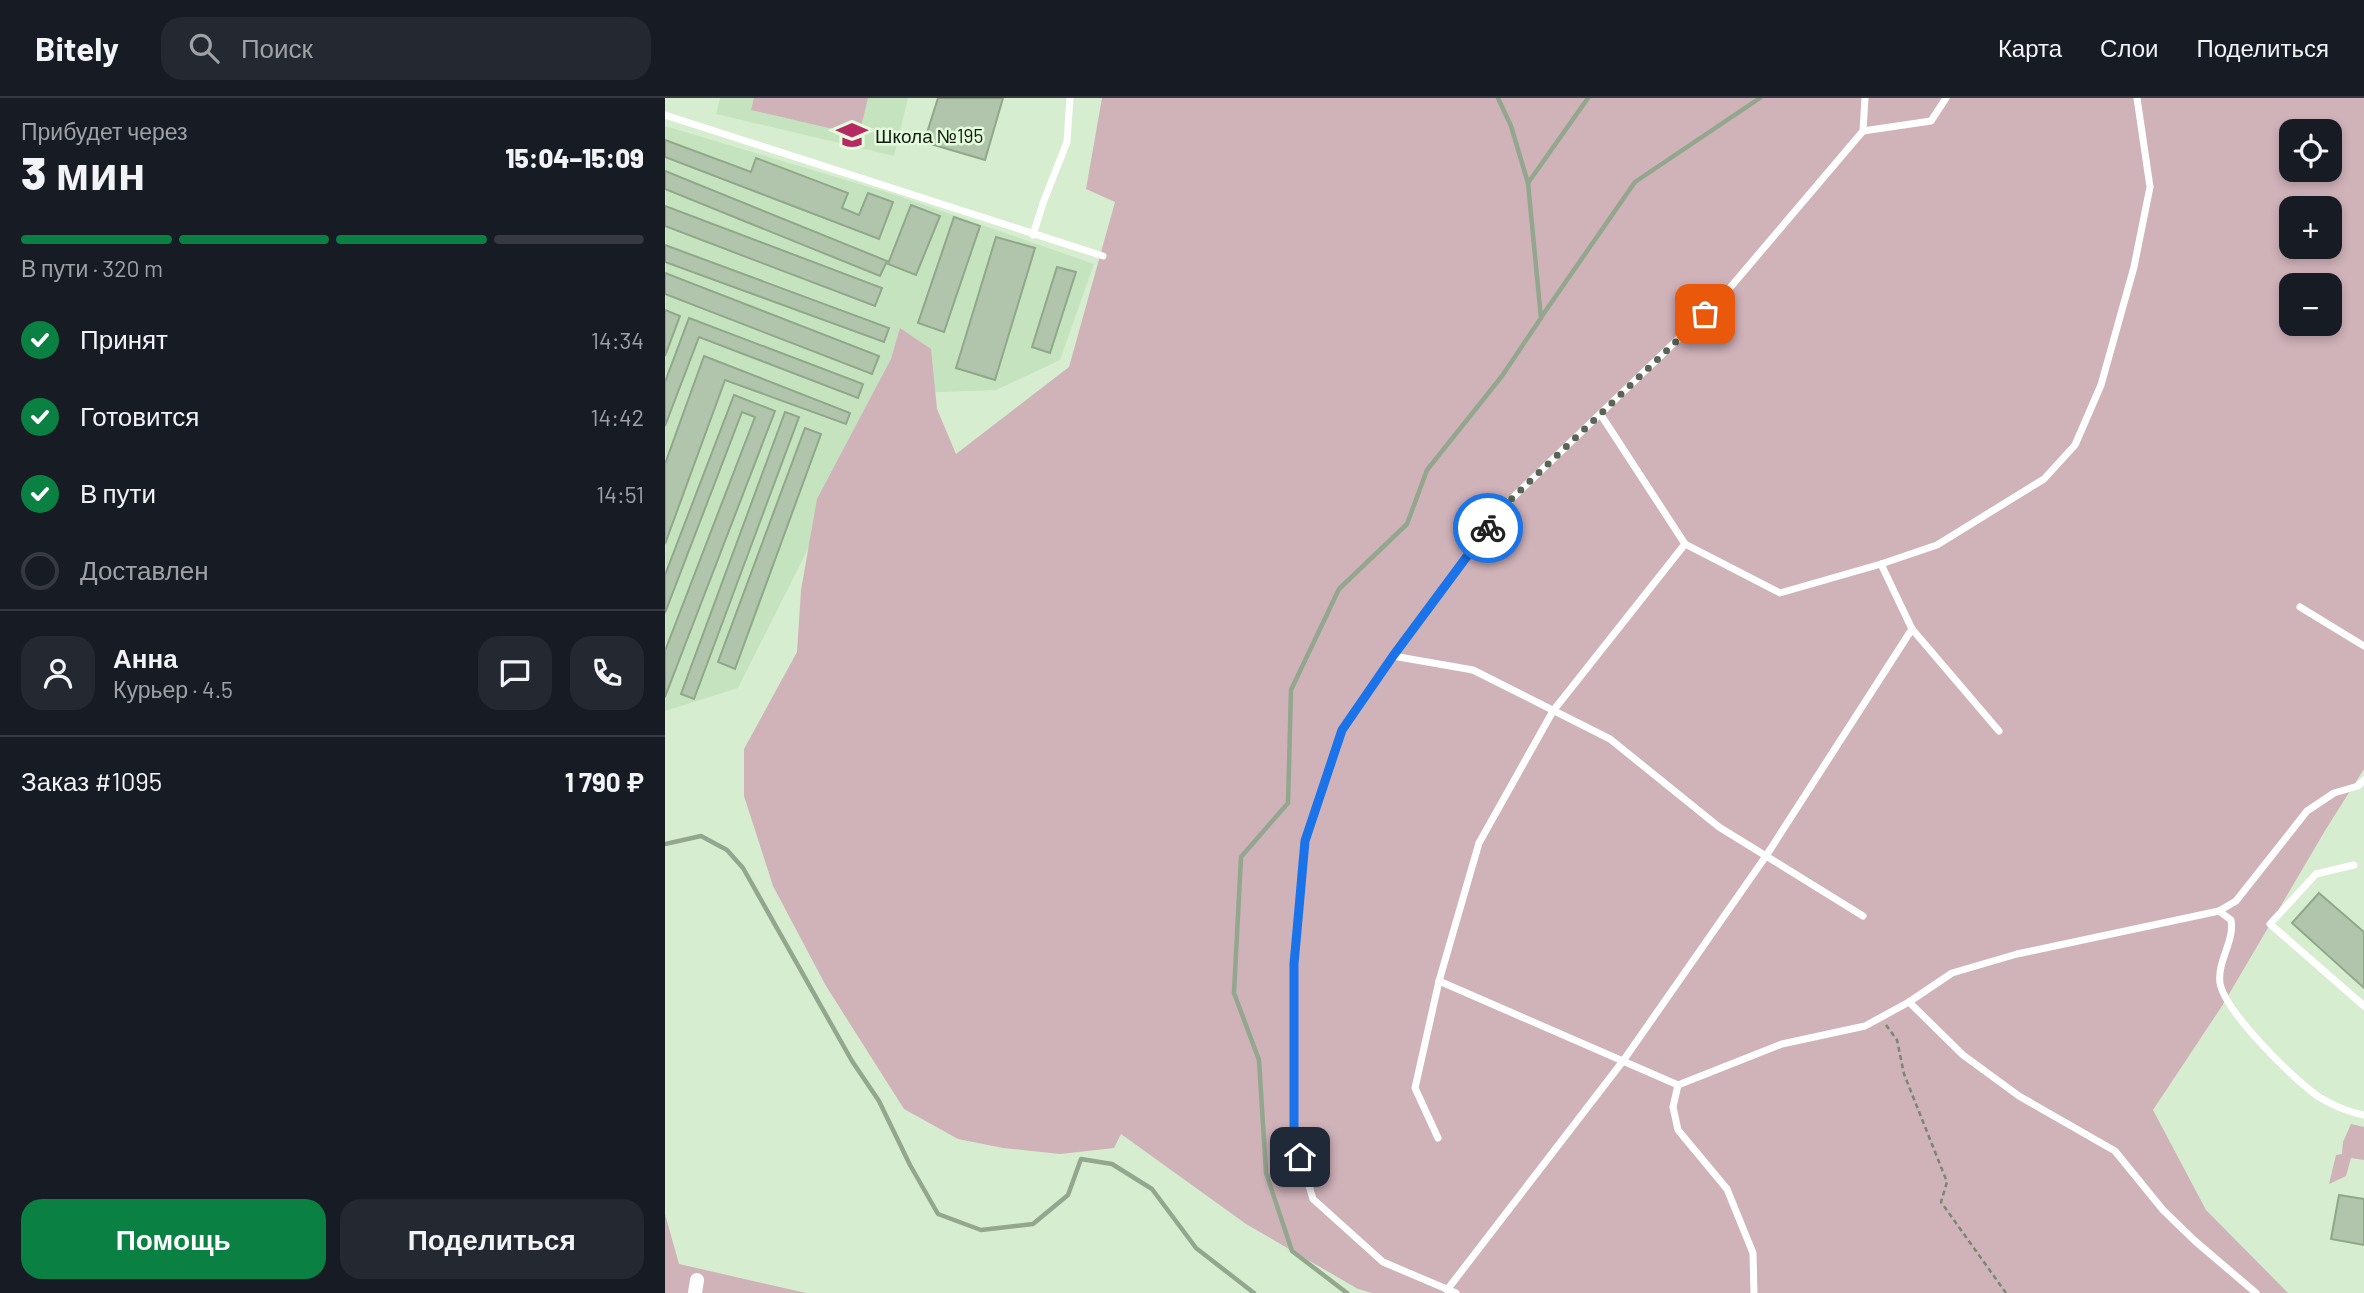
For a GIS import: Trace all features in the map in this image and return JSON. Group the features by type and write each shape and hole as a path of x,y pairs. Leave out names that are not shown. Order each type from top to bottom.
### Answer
{"lane":[{"path":"1033,235 1042,203 1067,142 1070,98"},
{"path":"1456,1293 1383,1262 1313,1199 1294,1136 1294,964 1305,841 1342,730 1503,507 1723,296 1863,131 1865,98"},
{"path":"1863,131 1931,121 1946,98"},
{"path":"1601,415 1685,544 1780,593 1937,545 2032,487 2075,445 2101,385 2134,267 2150,187 2137,98"},
{"path":"665,115 1103,256"},
{"path":"1438,1138 1415,1088 1439,981 1479,843 1553,711 1685,544"},
{"path":"1881,564 1912,629 1999,731"},
{"path":"2300,607 2364,646"},
{"path":"1447,1290 1623,1061 1766,856 1912,629"},
{"path":"1393,656 1473,670 1610,739 1719,827 1863,916"},
{"path":"1439,981 1678,1085 1782,1044 1865,1026 1909,1002 1952,973 2017,954 2219,911 2236,901 2307,811 2334,793 2358,786 2364,780"},
{"path":"2354,865 2316,874 2270,924 2364,1006"},
{"path":"2219,911 2231,920 2233,931 2224,955 2220,983 2234,1010 2279,1065 2320,1097 2350,1112 2364,1115"},
{"path":"1909,1002 1963,1055 2008,1088 2115,1151 2163,1210 2256,1293"},
{"path":"1678,1085 1673,1107 1678,1130 1727,1189 1753,1253 1754,1293"}],"path":[{"path":"1880,1018 1897,1040 1904,1074 1947,1182 1941,1202 2006,1293"}],"shaded area":[{"name":"Школа №195","path":"720,98 908,98 894,156 716,114"},
{"path":"754,98 868,98 859,135 751,110"},
{"path":"1102,98 2364,98 2364,769 2222,1006 2153,1110 2206,1210 2288,1293 1372,1293 1358,1289 1246,1224 1121,1134 1114,1148 1060,1154 1003,1148 958,1139 904,1109 826,986 773,886 744,796 744,749 797,652 801,590 817,499 891,359 900,328 931,349 937,409 956,454 1069,367 1115,202 1086,189"},
{"path":"665,126 896,195 1094,264 1060,360 996,390 886,394 738,688 665,711"},
{"path":"2351,1124 2364,1127 2364,1160 2351,1158 2346,1176 2329,1184 2336,1155 2342,1154 2343,1142"},
{"path":"665,1214 679,1264 806,1293 665,1293"}],"building":[{"path":"938,98 1003,98 985,160 924,142"},
{"path":"665,140 751,172 756,158 848,193 842,208 859,215 868,193 893,202 879,239 665,157"},
{"path":"665,171 887,261 880,276 665,189"},
{"path":"911,205 940,216 916,275 888,264"},
{"path":"665,206 882,288 875,306 665,226"},
{"path":"954,217 980,226 944,332 918,323"},
{"path":"996,237 1035,248 995,380 956,368"},
{"path":"665,245 889,328 884,342 665,262"},
{"path":"1057,267 1076,272 1050,353 1032,347"},
{"path":"665,273 879,356 872,374 665,294"},
{"path":"665,310 680,316 665,356"},
{"path":"689,318 863,384 858,398 699,337 665,426 665,382"},
{"path":"704,356 850,413 846,424 725,380 665,544 665,464"},
{"path":"734,395 775,411 665,697 665,651 755,417 742,412 665,613 665,575"},
{"path":"785,412 799,417 694,699 681,694"},
{"path":"805,428 821,434 735,669 718,662"},
{"path":"2319,893 2364,932 2364,988 2292,923"},
{"path":"2339,1195 2364,1199 2364,1245 2331,1239"}],"waterway":[{"path":"1347,1293 1292,1251 1266,1173 1259,1060 1234,993 1241,857 1288,803 1291,690 1339,589 1407,524 1427,470 1502,376 1541,318 1528,183 1511,126 1498,98"},
{"path":"1528,183 1588,98"},
{"path":"1542,316 1635,182 1760,98"},
{"path":"665,844 701,836 727,850 743,868 852,1061 879,1101 910,1165 938,1214 981,1230 1033,1224 1068,1195 1081,1159 1112,1164 1152,1189 1196,1248 1254,1293"}],"way so far":[{"path":"1488,528 1503,507 1705,314"}],"place":[{"name":"Школа №195","path":"852,135"}],"route":[{"path":"1300,1157 1294,1136 1294,964 1305,841 1342,730 1488,528"}]}
